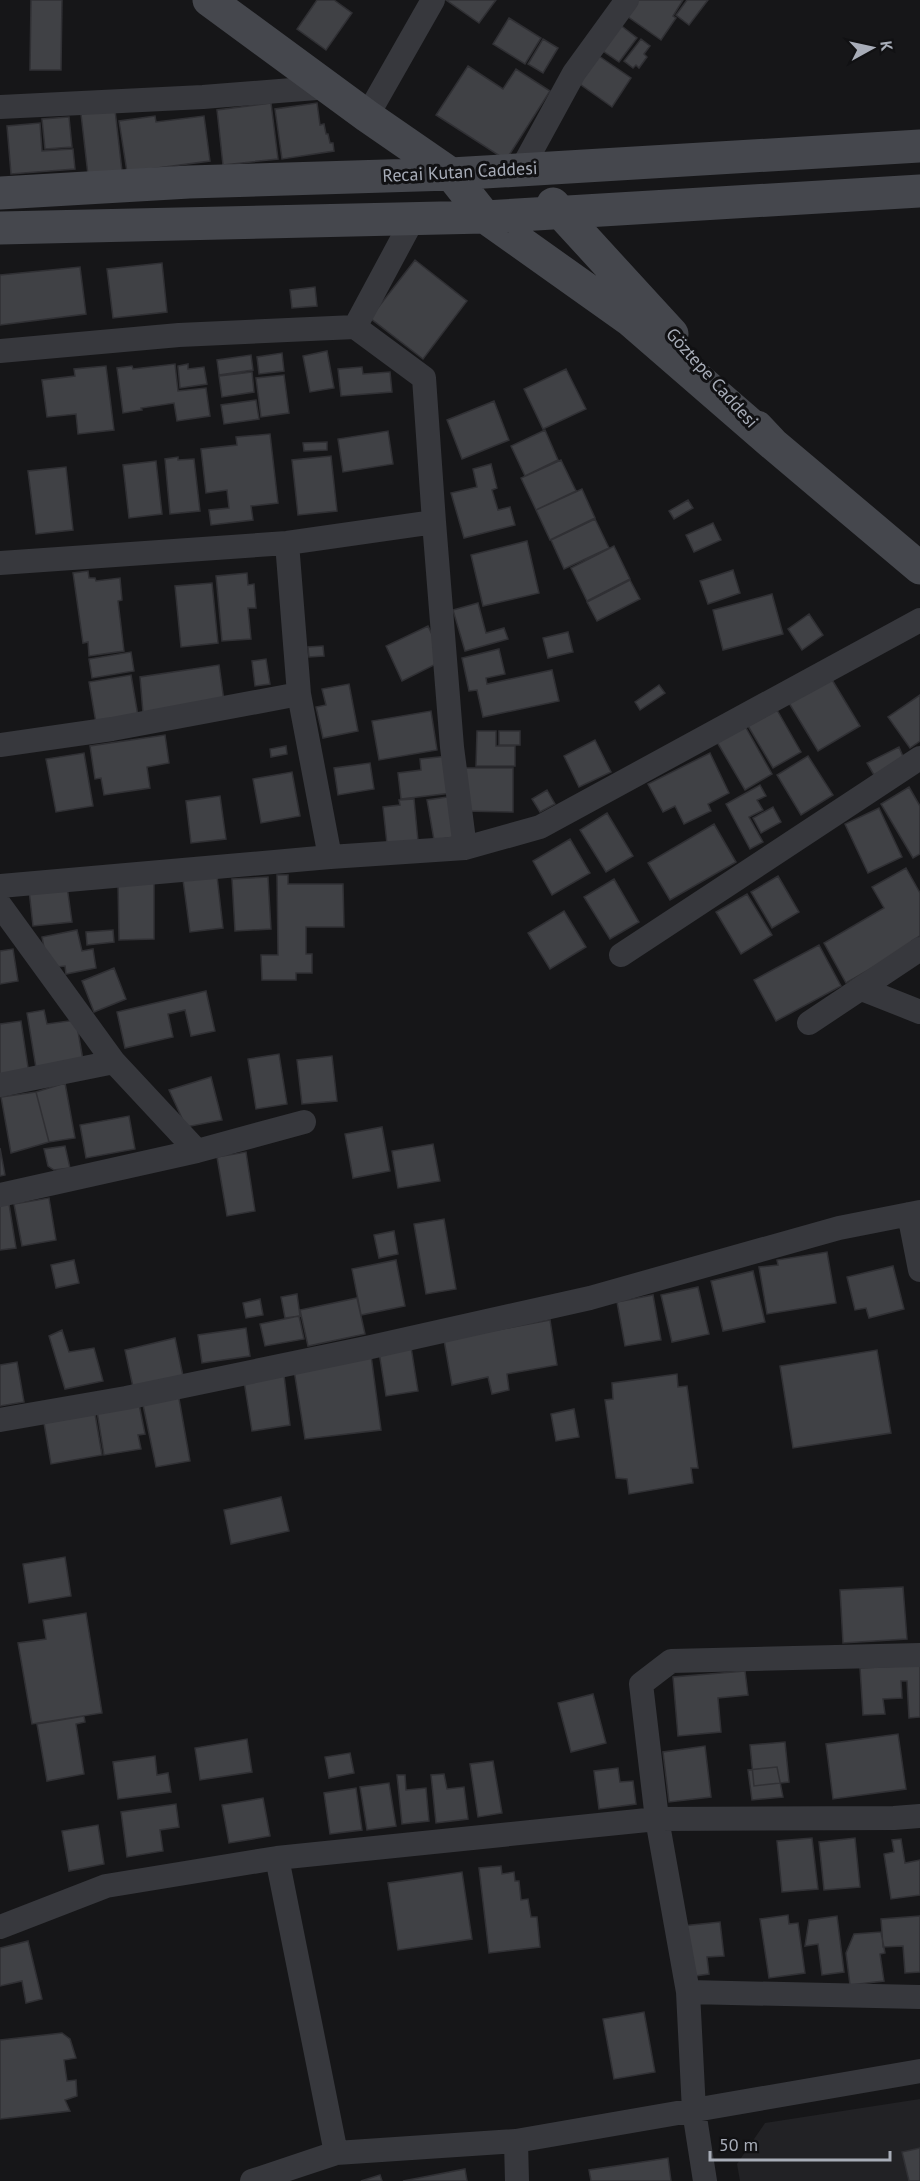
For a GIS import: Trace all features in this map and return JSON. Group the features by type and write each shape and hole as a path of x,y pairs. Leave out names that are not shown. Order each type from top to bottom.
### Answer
{"main road":[{"path":"223,4 367,116 451,174 485,217 630,320 773,444"},
{"name":"Recai Kutan Caddesi","path":"0,193 189,182 451,174 920,146"},
{"name":"Göztepe Caddesi","path":"521,170 773,444 920,568"},
{"path":"0,228 562,214 920,191"}],"street":[{"path":"367,116 433,0"},
{"path":"521,170 574,73 627,0"},
{"path":"0,107 329,87"},
{"path":"355,327 413,219"},
{"path":"0,351 178,335 355,327 424,378 452,747 465,848"},
{"path":"0,563 287,543 434,522"},
{"path":"287,543 299,694 330,857"},
{"path":"0,886 330,857 465,848 540,827 920,620"},
{"path":"0,744 111,729 299,694"},
{"path":"621,955 920,758"},
{"path":"0,905 114,1062 197,1151"},
{"path":"809,1023 920,949"},
{"path":"862,989 920,1012"},
{"path":"0,1085 114,1062"},
{"path":"0,1195 197,1151 304,1122"},
{"path":"0,1420 126,1398 590,1298 839,1228 915,1213 920,1270"},
{"path":"705,2181 694,2111 688,1992 657,1819 641,1684 671,1661 920,1655"},
{"path":"0,1927 106,1886 278,1858 657,1819 920,1816"},
{"path":"278,1858 336,2153"},
{"path":"688,1992 920,1997"},
{"path":"252,2181 336,2153 516,2141 920,2071"},
{"path":"516,2141 517,2181"}],"shaded area":[{"path":"920,2099 920,2181 740,2181 737,2164 765,2123"}],"building":[{"path":"31,0 62,0 61,70 30,70"},
{"path":"317,0 334,0 352,13 326,50 297,29"},
{"path":"446,0 496,0 479,23"},
{"path":"633,0 683,0 673,16 676,18 661,40 624,14"},
{"path":"687,0 708,0 689,25 676,15"},
{"path":"509,18 541,38 525,64 493,44"},
{"path":"619,24 637,38 619,62 600,49"},
{"path":"543,39 558,48 543,73 528,64"},
{"path":"641,39 650,46 644,54 647,57 639,68 636,65 633,68 624,61"},
{"path":"596,54 631,78 612,107 577,82"},
{"path":"468,66 503,89 516,69 550,91 506,160 436,115"},
{"path":"271,103 278,159 223,165 217,110"},
{"path":"317,103 320,125 324,124 330,143 333,143 334,151 282,159 275,109"},
{"path":"115,110 122,171 88,175 81,114"},
{"path":"155,116 156,122 204,116 210,161 127,172 119,121"},
{"path":"69,117 72,147 45,149 42,119"},
{"path":"40,123 42,151 73,149 75,169 11,174 7,126"},
{"path":"415,260 467,301 423,359 370,318"},
{"path":"162,263 167,312 113,318 107,269"},
{"path":"80,267 86,314 0,325 0,275"},
{"path":"315,287 317,306 292,308 290,290"},
{"path":"327,351 334,388 310,392 303,356"},
{"path":"282,353 284,371 259,374 257,357"},
{"path":"251,355 253,370 219,375 217,360"},
{"path":"175,364 178,391 206,388 210,416 177,421 174,403 123,413 117,368 132,366 133,369"},
{"path":"188,364 188,369 204,367 207,384 180,388 178,366"},
{"path":"106,366 114,430 78,434 76,414 47,417 42,380 75,376 74,369"},
{"path":"362,367 363,374 390,372 392,392 341,396 338,369"},
{"path":"566,369 586,409 543,429 524,389"},
{"path":"252,372 254,392 222,397 219,376"},
{"path":"284,375 289,413 261,417 256,378"},
{"path":"256,400 259,419 224,424 221,405"},
{"path":"494,401 509,440 462,459 447,420"},
{"path":"545,430 558,460 525,476 511,446"},
{"path":"388,431 393,464 343,472 338,439"},
{"path":"270,434 278,503 251,506 253,520 211,525 209,510 229,508 227,490 206,493 201,449 237,445 236,437"},
{"path":"327,442 327,450 304,451 303,443"},
{"path":"331,456 337,511 298,515 292,460"},
{"path":"178,457 178,460 194,459 200,511 170,514 165,459"},
{"path":"561,460 576,491 536,510 521,478"},
{"path":"156,461 162,514 129,518 123,465"},
{"path":"491,464 497,488 492,490 498,510 510,507 515,525 464,538 451,493 477,487 473,469"},
{"path":"66,467 73,530 36,534 28,471"},
{"path":"582,489 595,518 550,540 536,510"},
{"path":"688,500 693,508 674,519 669,511"},
{"path":"595,519 609,548 564,569 551,540"},
{"path":"713,523 721,540 694,552 686,535"},
{"path":"527,541 539,593 483,606 471,555"},
{"path":"614,546 630,579 587,601 571,568"},
{"path":"733,570 740,593 708,604 700,581"},
{"path":"88,571 89,578 95,578 96,581 120,578 122,600 118,601 124,651 89,656 88,642 83,643 73,573"},
{"path":"247,573 248,585 254,584 256,608 248,608 251,639 222,641 216,576"},
{"path":"630,580 640,599 597,621 587,602"},
{"path":"212,583 218,643 181,647 175,586"},
{"path":"772,594 783,634 723,650 713,610"},
{"path":"478,603 486,633 504,628 508,639 465,651 453,610"},
{"path":"809,614 823,635 802,650 788,629"},
{"path":"428,626 444,660 402,681 386,646"},
{"path":"568,632 573,652 548,658 543,638"},
{"path":"323,646 324,656 309,657 308,647"},
{"path":"499,649 505,674 486,678 487,684 552,670 559,701 483,717 477,690 469,691 462,658"},
{"path":"131,652 134,671 92,678 89,659"},
{"path":"266,659 270,684 255,686 252,661"},
{"path":"219,665 224,701 143,713 140,677"},
{"path":"131,675 138,716 96,723 89,682"},
{"path":"831,678 860,726 818,751 789,703"},
{"path":"349,684 358,731 323,738 316,707 326,705 322,689"},
{"path":"659,685 665,693 640,710 635,702"},
{"path":"920,695 920,741 910,748 888,717"},
{"path":"777,710 801,752 773,768 748,726"},
{"path":"431,711 437,750 379,760 372,721"},
{"path":"745,726 772,774 745,790 717,742"},
{"path":"477,731 496,731 496,746 515,746 515,766 476,766"},
{"path":"499,731 520,731 520,745 499,745"},
{"path":"165,735 169,763 147,767 150,788 104,795 101,778 95,779 90,746"},
{"path":"595,740 611,772 579,787 564,756"},
{"path":"286,746 287,754 271,757 270,749"},
{"path":"899,747 904,759 874,775 867,763"},
{"path":"84,753 93,806 56,812 46,759"},
{"path":"710,753 729,793 708,804 711,811 684,824 675,806 663,812 648,784"},
{"path":"448,756 452,793 401,799 398,773 421,770 420,759"},
{"path":"808,756 833,795 801,815 777,775"},
{"path":"370,763 374,789 338,795 334,768"},
{"path":"464,768 513,768 513,812 464,811"},
{"path":"292,772 300,816 261,823 253,779"},
{"path":"760,785 766,796 757,800 763,810 749,817 763,842 750,849 726,804"},
{"path":"909,787 920,806 920,854 913,858 881,804"},
{"path":"547,790 555,804 540,812 532,799"},
{"path":"220,796 226,839 191,843 186,801"},
{"path":"454,796 461,836 434,840 427,800"},
{"path":"414,799 418,841 387,844 383,807 400,805 399,800"},
{"path":"773,807 781,822 761,833 753,818"},
{"path":"879,808 902,857 868,873 845,824"},
{"path":"607,813 633,856 606,872 580,830"},
{"path":"714,824 736,862 670,900 648,863"},
{"path":"570,839 590,873 552,895 533,861"},
{"path":"906,868 920,893 920,936 912,941 914,944 846,983 824,943 884,908 872,887"},
{"path":"277,875 288,875 288,884 343,884 344,927 306,927 306,954 312,954 312,973 296,973 296,980 262,980 261,955 278,955"},
{"path":"217,876 223,928 190,932 183,880"},
{"path":"778,876 799,912 772,928 751,892"},
{"path":"268,877 271,929 235,931 232,879"},
{"path":"614,879 639,922 610,939 584,897"},
{"path":"118,883 154,883 154,939 119,940"},
{"path":"67,886 72,922 33,926 29,890"},
{"path":"747,894 772,935 741,954 716,912"},
{"path":"564,911 586,947 550,969 528,933"},
{"path":"77,930 82,951 93,949 96,968 66,974 65,966 48,968 42,937"},
{"path":"113,930 114,942 87,945 86,932"},
{"path":"819,945 841,986 776,1021 754,980"},
{"path":"13,949 18,981 0,984 0,951"},
{"path":"114,968 126,999 94,1012 82,981"},
{"path":"206,991 215,1031 191,1036 185,1010 168,1014 173,1037 125,1048 117,1012"},
{"path":"44,1010 47,1024 76,1020 83,1060 36,1068 27,1013"},
{"path":"21,1021 29,1074 0,1078 0,1024"},
{"path":"279,1054 287,1104 256,1109 248,1059"},
{"path":"332,1056 337,1101 302,1104 297,1060"},
{"path":"211,1077 222,1120 186,1127 169,1090"},
{"path":"65,1083 75,1138 49,1142 36,1092"},
{"path":"36,1092 49,1142 11,1153 1,1097"},
{"path":"129,1116 135,1149 86,1158 80,1125"},
{"path":"382,1127 390,1171 353,1178 345,1134"},
{"path":"433,1144 440,1181 398,1188 392,1151"},
{"path":"65,1146 70,1168 54,1170 48,1166 44,1149"},
{"path":"0,1148 5,1175 0,1176"},
{"path":"246,1152 255,1211 227,1216 217,1157"},
{"path":"49,1198 56,1240 22,1246 14,1204"},
{"path":"9,1204 16,1248 0,1250 0,1206"},
{"path":"444,1219 456,1289 426,1294 414,1224"},
{"path":"394,1231 398,1254 379,1258 374,1235"},
{"path":"827,1252 836,1303 767,1314 759,1267 778,1265 777,1260"},
{"path":"74,1260 79,1283 56,1288 51,1265"},
{"path":"396,1260 405,1306 361,1315 352,1269"},
{"path":"893,1266 904,1309 869,1318 866,1308 855,1310 847,1277"},
{"path":"753,1271 765,1322 723,1331 711,1281"},
{"path":"698,1287 709,1334 672,1342 661,1295"},
{"path":"297,1294 300,1316 285,1318 281,1297"},
{"path":"653,1295 661,1340 625,1346 617,1302"},
{"path":"357,1298 365,1334 308,1346 300,1310"},
{"path":"260,1299 263,1315 246,1318 243,1303"},
{"path":"299,1316 304,1339 265,1346 260,1324"},
{"path":"550,1320 557,1365 507,1374 509,1390 492,1394 488,1377 452,1385 444,1340"},
{"path":"246,1328 250,1356 202,1363 198,1335"},
{"path":"62,1330 69,1352 94,1348 103,1381 65,1389 49,1336"},
{"path":"175,1338 183,1376 133,1387 125,1350"},
{"path":"411,1347 418,1391 386,1396 379,1352"},
{"path":"877,1350 891,1433 793,1448 780,1366"},
{"path":"371,1355 381,1430 305,1439 294,1370"},
{"path":"17,1362 24,1402 0,1406 0,1365"},
{"path":"677,1374 678,1387 687,1386 698,1468 691,1468 693,1483 629,1494 627,1479 616,1478 605,1400 613,1399 612,1383"},
{"path":"284,1375 290,1425 252,1431 244,1381"},
{"path":"178,1393 190,1461 156,1467 142,1400"},
{"path":"139,1404 145,1434 138,1435 141,1449 104,1455 97,1411"},
{"path":"574,1409 579,1437 556,1441 551,1414"},
{"path":"95,1414 102,1455 51,1464 44,1423"},
{"path":"281,1497 289,1531 231,1544 224,1510"},
{"path":"65,1557 71,1596 29,1603 23,1564"},
{"path":"903,1587 907,1639 843,1643 840,1590"},
{"path":"86,1613 102,1713 32,1724 18,1643 46,1639 43,1620"},
{"path":"920,1665 920,1717 909,1718 907,1681 901,1681 902,1698 883,1699 885,1714 863,1715 860,1668"},
{"path":"745,1671 748,1695 718,1698 721,1732 678,1736 673,1677"},
{"path":"593,1694 606,1743 571,1752 558,1703"},
{"path":"84,1716 85,1722 76,1724 84,1774 47,1781 37,1724"},
{"path":"898,1734 906,1789 833,1799 826,1744"},
{"path":"247,1739 252,1772 200,1780 195,1748"},
{"path":"785,1742 789,1782 754,1786 750,1745"},
{"path":"705,1746 711,1797 669,1802 663,1752"},
{"path":"350,1753 354,1773 329,1778 325,1757"},
{"path":"155,1756 157,1775 168,1773 171,1792 118,1799 113,1762"},
{"path":"493,1761 502,1813 478,1817 470,1764"},
{"path":"777,1767 783,1797 752,1800 748,1770"},
{"path":"618,1768 620,1782 633,1781 636,1804 599,1809 594,1771"},
{"path":"444,1774 447,1789 464,1787 468,1819 436,1823 431,1775"},
{"path":"397,1775 405,1775 406,1790 426,1788 429,1821 402,1824"},
{"path":"389,1783 396,1826 367,1830 360,1787"},
{"path":"356,1788 362,1830 330,1834 324,1793"},
{"path":"263,1798 270,1836 229,1843 222,1805"},
{"path":"176,1804 179,1827 160,1830 163,1851 127,1857 121,1812"},
{"path":"98,1825 104,1864 69,1871 62,1831"},
{"path":"812,1838 818,1889 782,1892 777,1841"},
{"path":"855,1838 860,1887 824,1890 819,1842"},
{"path":"901,1839 905,1863 920,1860 920,1895 891,1899 884,1854 894,1852 892,1840"},
{"path":"501,1866 502,1874 514,1872 515,1881 519,1881 521,1900 528,1899 531,1917 537,1917 540,1947 489,1953 479,1868"},
{"path":"462,1872 472,1939 398,1950 388,1883"},
{"path":"788,1915 789,1924 798,1923 805,1973 769,1978 760,1919"},
{"path":"837,1916 844,1972 822,1975 818,1944 805,1946 809,1920"},
{"path":"920,1916 920,1972 905,1973 903,1946 883,1947 881,1919"},
{"path":"720,1922 724,1956 707,1957 709,1974 688,1977 682,1926"},
{"path":"881,1932 885,1953 880,1954 884,1981 850,1985 846,1953 854,1934"},
{"path":"28,1941 42,1999 26,2003 22,1981 0,1986 0,1948"},
{"path":"644,2012 655,2072 614,2079 603,2019"},
{"path":"62,2033 70,2039 76,2058 64,2060 67,2081 76,2080 77,2096 65,2100 70,2111 0,2119 0,2040"},
{"path":"920,2148 920,2181 909,2181 902,2152"},
{"path":"668,2158 671,2181 591,2181 589,2170"},
{"path":"465,2169 467,2181 403,2181"},
{"path":"380,2175 382,2181 361,2181"}]}
